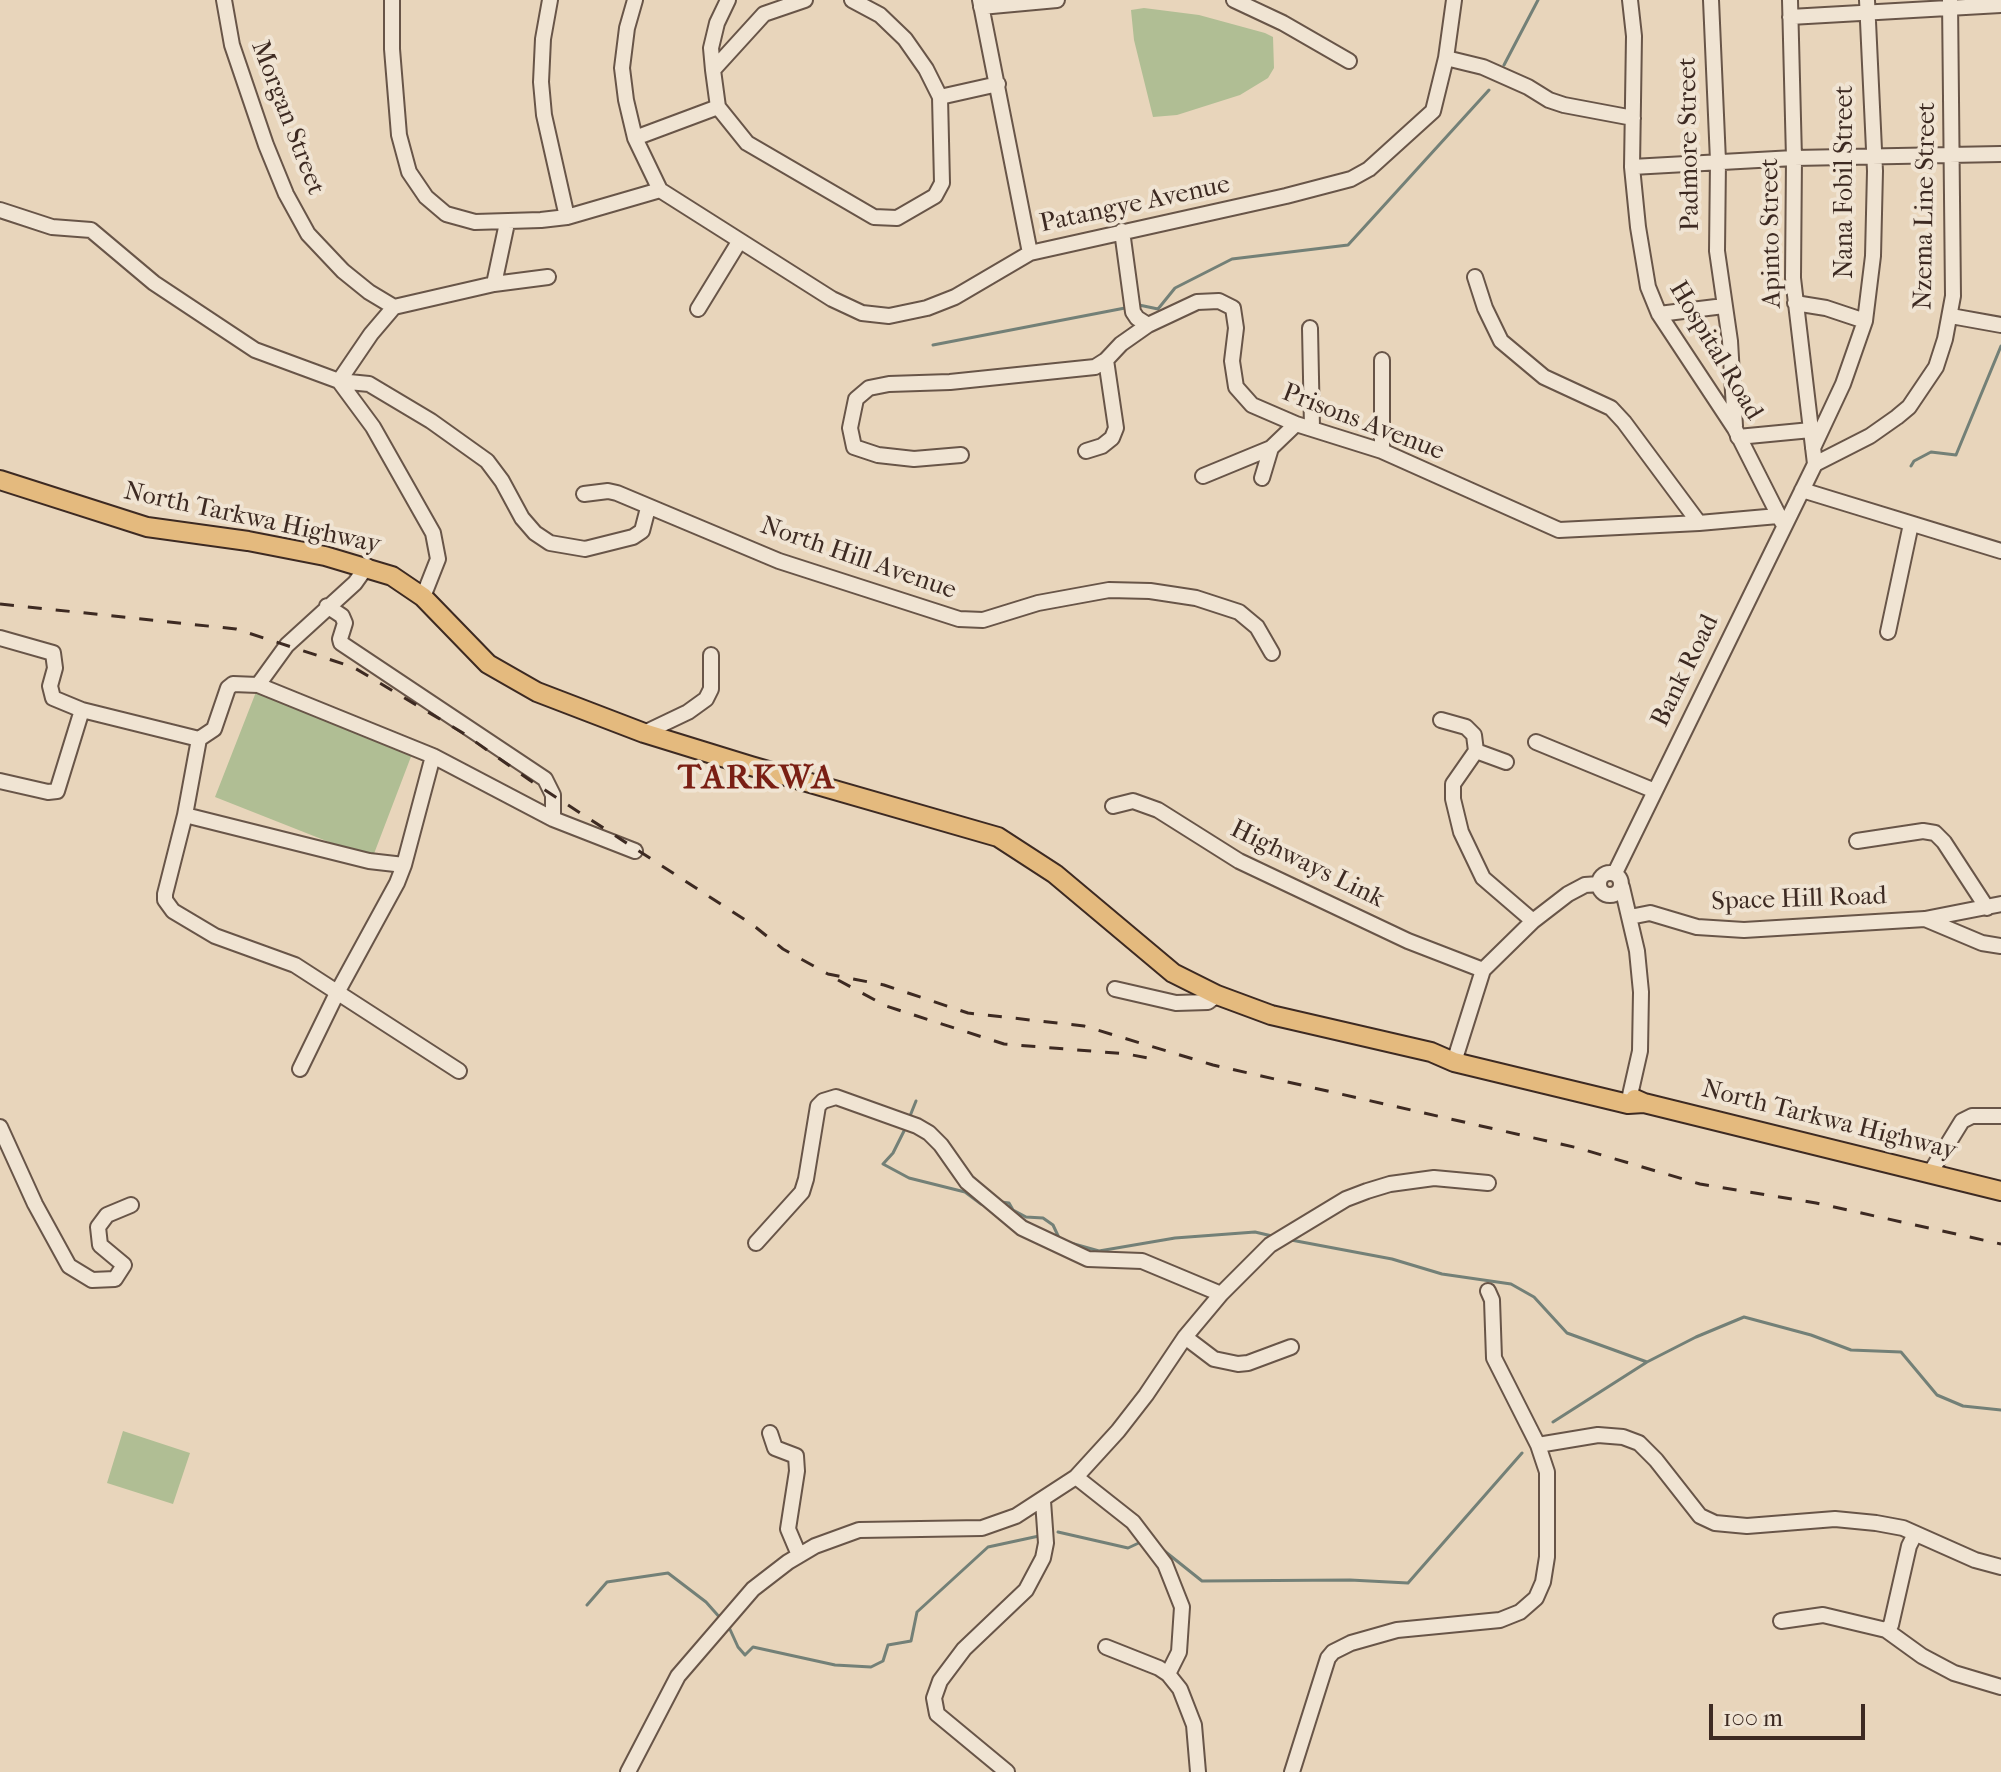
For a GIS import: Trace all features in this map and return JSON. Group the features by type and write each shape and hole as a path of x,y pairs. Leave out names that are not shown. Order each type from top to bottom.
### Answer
{"main road":[{"name":"North Tarkwa Highway","path":"0,480 147,527 248,541 367,566 392,576 423,597 488,664 537,692 644,733 998,837 1055,874 1173,973 1217,995 1271,1015 1456,1057 2001,1191"}],"street":[{"name":"Morgan Street","path":"224,0 232,45 266,145 286,194 308,234 360,285 394,307"},
{"path":"392,0 392,49 399,135 409,172 426,197 446,214 475,222 507,223 567,217 660,190 635,138 622,68 627,28 635,0"},
{"path":"550,0 543,39 543,104 567,217"},
{"path":"728,0 717,23 711,48 718,107 732,128 760,151 874,217 897,218 935,196 942,183 940,97 926,69 905,39 880,15 852,0"},
{"path":"713,70 764,14 805,0"},
{"path":"1030,253 981,4 1057,0"},
{"path":"1234,0 1283,23 1349,61"},
{"name":"Patangye Avenue","path":"660,190 832,299 862,313 889,316 927,308 955,297 1030,253 1286,196 1361,174 1433,111 1446,58 1454,0"},
{"name":"Hospital Road","path":"1630,0 1634,36 1632,167 1648,287 1659,314 1736,433 1781,521"},
{"name":"Padmore Street","path":"1711,0 1718,161 1717,251 1730,341 1736,433"},
{"name":"Apinto Street","path":"1790,0 1795,303 1814,456"},
{"name":"Nzema Line Street","path":"1814,456 1870,436 1909,407 1936,367 1951,316 1954,245 1950,5"},
{"path":"1790,17 1867,6 2001,5"},
{"name":"Nana Fobil Street","path":"1814,456 1865,321 1873,256 1874,157 1867,6"},
{"path":"1446,58 1483,67 1564,105 1633,118"},
{"path":"940,97 998,84"},
{"path":"635,138 718,107"},
{"path":"1632,167 1794,158 2001,154"},
{"path":"0,210 52,227 91,230 154,283 255,350 339,381 369,384 431,421 487,461 522,518 535,533 550,543 585,549 633,537 642,531 648,508"},
{"path":"494,284 507,223"},
{"path":"1122,231 1133,312 1148,325"},
{"path":"698,309 739,242"},
{"path":"339,381 394,307 494,284 548,277"},
{"path":"1475,277 1485,308 1501,341 1544,377 1611,408 1699,523"},
{"name":"Prisons Avenue","path":"961,455 914,459 878,455 854,447 850,428 856,399 869,388 889,384 950,382 1095,367 1148,325 1197,302 1219,301 1233,308 1236,328 1232,361 1236,387 1252,405 1296,424 1382,451 1559,530 1781,521"},
{"path":"1795,303 1826,308 1865,321"},
{"path":"1659,314 1724,306"},
{"path":"1951,316 2001,325"},
{"path":"1310,328 1312,427"},
{"path":"1086,451 1102,446 1112,438 1116,428 1106,360"},
{"path":"1382,360 1382,451"},
{"path":"339,381 373,427 433,533 438,559 423,597"},
{"path":"1203,476 1271,448 1296,424"},
{"path":"1736,433 1811,430"},
{"path":"1262,478 1271,448"},
{"path":"1814,456 1802,490 2001,551"},
{"name":"Bank Road","path":"1618,880 1655,791 1781,521 1802,490"},
{"name":"North Hill Avenue","path":"584,494 617,493 779,561 959,619 983,620 1038,603 1109,590 1150,591 1196,598 1239,612 1257,627 1272,653"},
{"path":"1888,632 1911,524"},
{"path":"258,685 287,645 355,583 367,566"},
{"path":"327,606 342,616 345,623 341,643 545,779 553,795 553,819"},
{"path":"0,638 53,653 55,668 50,694 82,710 199,739"},
{"path":"644,733 688,712 706,699 711,689 711,655"},
{"path":"459,1071 295,965 215,936 173,911 165,900 199,739 214,729 228,688 233,684 258,685 433,756 553,819 635,851"},
{"path":"0,781 48,792 57,791 82,710"},
{"path":"1441,720 1466,727 1474,735 1476,751 1453,784 1452,791 1461,832 1483,878 1533,921"},
{"path":"1536,742 1655,791"},
{"path":"1476,751 1506,762"},
{"path":"300,1069 404,865 433,756"},
{"name":"Highways Link","path":"1113,806 1133,801 1158,810 1239,861 1408,941 1483,970"},
{"path":"185,815 369,861 404,865"},
{"path":"1857,841 1923,831 1935,833 1994,906"},
{"path":"1456,1057 1483,970 1533,921 1568,894 1585,885 1599,884 1602,891 1609,895 1617,893 1618,880"},
{"path":"1618,880 1630,917 1640,970 1642,1019 1634,1101"},
{"name":"Space Hill Road","path":"1630,917 1650,913 1717,930 1925,919 1994,906"},
{"path":"1925,919 1982,943 2001,946"},
{"path":"1115,989 1176,1003 1208,1002 1217,995"},
{"path":"756,1243 802,1192 818,1106 836,1097 929,1133 967,1182 1022,1228 1088,1259 1142,1261 1221,1294"},
{"path":"1930,1173 1962,1121 1972,1116 2001,1116"},
{"path":"0,1127 35,1204 69,1266 92,1280 115,1279 124,1265 100,1245 98,1227 107,1215 131,1205"},
{"path":"628,1772 669,1689 753,1589 799,1555 859,1530 982,1528 1016,1516 1076,1477 1137,1407 1185,1337 1221,1294 1270,1245 1346,1199 1390,1184 1434,1178 1488,1183"},
{"path":"1292,1772 1328,1658 1333,1652 1351,1643 1397,1630 1500,1620 1520,1612 1536,1598 1543,1582 1547,1557 1547,1472 1538,1445 1494,1358 1492,1300 1488,1291"},
{"path":"1185,1337 1214,1359 1238,1364 1291,1347"},
{"path":"770,1433 775,1448 796,1456 797,1471 788,1529 799,1555"},
{"path":"1538,1445 1598,1435 1623,1437 1639,1443 1700,1516 1715,1523 1747,1526 1835,1519 1903,1528 1975,1560 2001,1567"},
{"path":"1076,1477 1133,1522 1165,1564 1182,1607 1179,1652 1168,1674"},
{"path":"1007,1772 937,1714 934,1698 940,1681 964,1649 1026,1590 1043,1558 1046,1543 1043,1501"},
{"path":"1886,1630 1891,1625 1909,1546 1915,1534"},
{"path":"1781,1621 1823,1615 1886,1630 1922,1656 1954,1673 2001,1687"},
{"path":"1106,1647 1140,1659 1168,1674 1180,1689 1194,1725 1198,1772"}],"green space":[{"path":"1144,8 1199,15 1265,33 1273,37 1274,68 1268,78 1240,95 1177,115 1153,117 1134,40 1131,10"},
{"path":"256,692 412,754 372,859 215,797"},
{"path":"123,1431 190,1453 173,1504 107,1483"}],"waterway":[{"path":"1504,65 1538,0"},
{"path":"1139,305 1158,309 1175,288 1232,259 1348,245 1489,90"},
{"path":"933,345 1125,308"},
{"path":"1911,466 1931,452 1956,455 2001,346"},
{"path":"910,1116 916,1101"},
{"path":"906,1127 893,1153 883,1164 909,1178 965,1192 981,1204 986,1204"},
{"path":"1001,1202 1009,1203 1013,1210 1026,1217 1043,1218 1053,1225 1060,1240"},
{"path":"1067,1242 1099,1251 1175,1238 1255,1232 1272,1236"},
{"path":"1291,1240 1392,1259 1442,1274 1511,1284 1534,1297 1567,1333 1647,1362"},
{"path":"1553,1422 1647,1362 1744,1317 1811,1335 1851,1350 1901,1352 1937,1395 1963,1406 2001,1410"},
{"path":"1162,1549 1202,1581 1350,1580 1408,1583 1522,1453"},
{"path":"1058,1532 1128,1548 1143,1541"},
{"path":"728,1625 745,1655 753,1647 835,1665 871,1667 883,1661 888,1645 911,1641 917,1612 988,1547 1039,1536"},
{"path":"587,1605 607,1582 668,1573 706,1602 722,1620"}],"railway":[{"path":"0,604 236,629 353,667 463,733 531,781 753,925 783,949 828,974 884,985 968,1013 1084,1026 1213,1065 1578,1148 1700,1184 1816,1203 2001,1244"},
{"path":"838,980 886,1006 1004,1044 1153,1059"}],"district":[{"name":"TARKWA","path":"757,780"}]}
